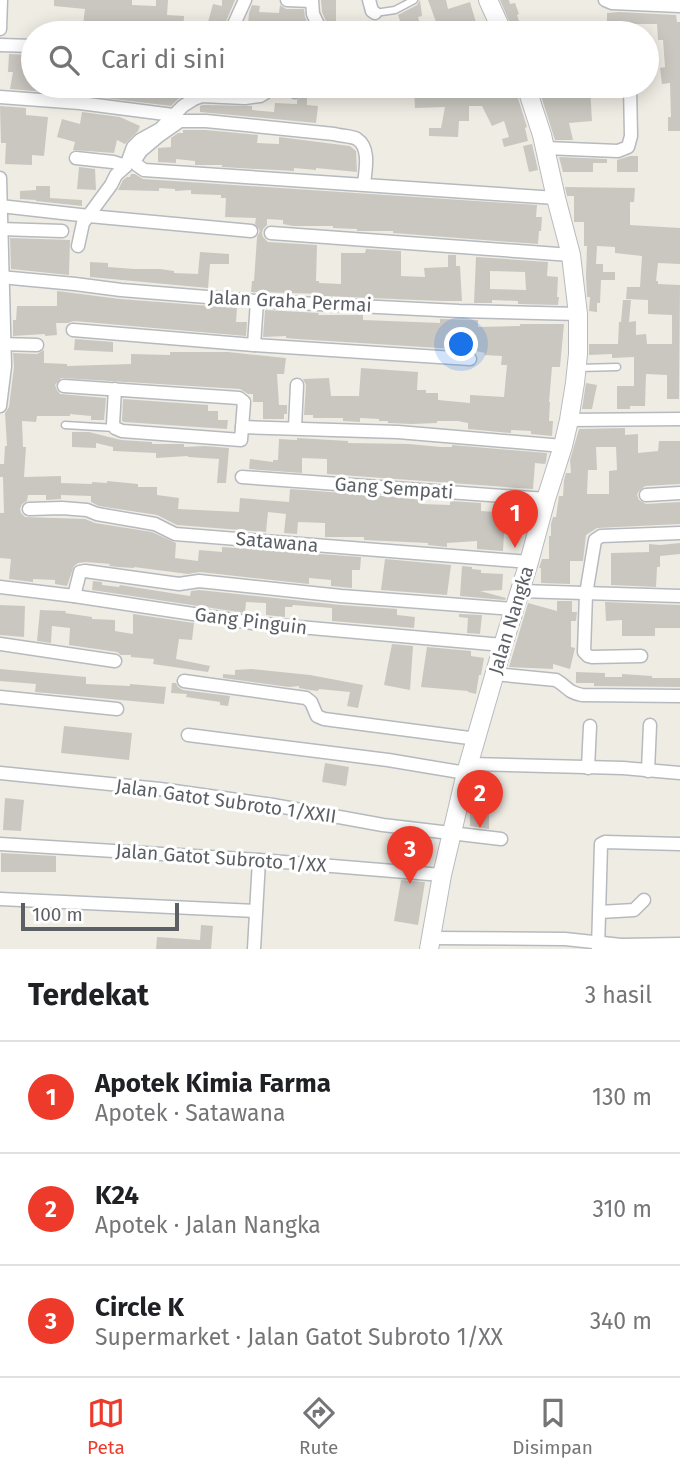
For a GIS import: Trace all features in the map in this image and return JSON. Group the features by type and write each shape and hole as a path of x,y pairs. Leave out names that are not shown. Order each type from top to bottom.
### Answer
{"main road":[{"path":"488,0 498,21"},
{"name":"Jalan Nangka","path":"430,943 451,833 494,674 563,446 576,368 578,314 571,255 531,98"}],"street":[{"path":"0,29 1,0"},
{"path":"235,21 245,0"},
{"path":"287,0 311,0 316,21"},
{"path":"369,0 375,13"},
{"path":"605,0 612,3 680,6"},
{"path":"0,45 21,46"},
{"path":"0,97 80,103 173,115"},
{"path":"78,246 83,223 116,175 126,166 133,147 140,140 160,130 194,98"},
{"path":"545,148 618,151 628,148 631,136 630,98"},
{"path":"364,184 366,159 358,140 321,133 206,121 180,121 160,135 135,160 144,170 556,198"},
{"path":"76,158 126,166"},
{"path":"0,180 2,344 5,366 0,405"},
{"path":"0,206 251,231"},
{"path":"1,229 62,231"},
{"path":"271,233 571,255"},
{"name":"Jalan Graha Permai","path":"1,277 257,301 578,314"},
{"path":"254,345 257,301"},
{"path":"73,330 470,359"},
{"path":"2,344 37,345"},
{"path":"295,427 297,385"},
{"path":"64,386 116,389 239,398 244,402 241,440 122,431 113,424 116,389"},
{"path":"569,420 680,419"},
{"path":"242,427 295,427 436,435 563,446"},
{"name":"Gang Sempati","path":"242,477 546,499"},
{"path":"646,495 680,493"},
{"name":"Satawana","path":"29,509 87,510 155,524 175,534 529,562"},
{"path":"641,656 592,657 584,652 586,594 595,540 599,536 680,533"},
{"path":"74,596 78,575 85,571 178,584 200,581 514,609"},
{"name":"Gang Pinguin","path":"0,587 253,623 503,645"},
{"path":"520,591 680,596"},
{"path":"0,644 115,661"},
{"path":"494,674 556,680 572,693 582,695 680,696"},
{"path":"184,681 306,698 311,702 317,716 324,719 477,739"},
{"path":"0,697 117,709"},
{"path":"648,771 650,725"},
{"path":"588,768 590,726"},
{"path":"188,735 468,769 622,768 680,773"},
{"name":"Jalan Gatot Subroto 1/XXII","path":"0,773 160,789 273,805 383,825 501,839"},
{"path":"599,946 602,843 680,844"},
{"name":"Jalan Gatot Subroto 1/XX","path":"0,844 259,860 442,875"},
{"path":"254,949 259,860"},
{"path":"0,899 256,911"},
{"path":"600,912 634,910 644,900"},
{"path":"430,943 565,939 599,946 680,944"}],"lane":[{"path":"375,13 395,10 414,0"},
{"path":"576,368 617,367"},
{"path":"65,425 115,428"}],"building":[{"path":"54,0 132,0 132,5 156,6 156,0 168,0 167,15 184,16 184,21 83,21 85,9 54,6"},
{"path":"222,0 235,0 226,21 208,21 213,4 222,6"},
{"path":"321,0 336,0 336,21 326,21"},
{"path":"420,0 422,16 418,17 419,21 400,21 398,15 417,5"},
{"path":"428,0 446,0 448,9 470,2 476,21 436,21"},
{"path":"500,0 515,3 519,21 509,21"},
{"path":"252,5 260,6 259,12 279,13 280,5 286,9 304,9 307,21 248,21"},
{"path":"607,13 676,15 677,22 680,22 680,131 668,131 668,117 671,117 670,83 662,84 660,68 665,67 663,40 659,40 659,21 607,21"},
{"path":"9,54 21,54 21,90 10,89 13,72 8,72"},
{"path":"106,98 180,98 171,106"},
{"path":"307,98 307,105 318,106 316,123 200,112 200,106 203,105 252,106 252,110 274,112 275,103 297,104 297,100"},
{"path":"414,98 518,98 527,127 528,141 504,147 502,139 509,137 504,121 492,126 482,106 469,106 469,121 459,121 458,137 429,136 429,128 441,128 445,107 415,108"},
{"path":"542,98 591,98 592,121 569,123 573,140 555,140"},
{"path":"0,106 26,108 26,115 48,117 44,156 32,155 32,165 5,164 6,143 1,143"},
{"path":"82,112 120,117 140,126 125,144 117,140 114,153 73,150 75,142 57,137 62,119 80,124"},
{"path":"183,130 258,135 257,143 279,144 279,137 350,146 356,151 357,172 316,168 294,168 294,171 222,167 195,165 195,161 176,159 176,163 158,162 158,148 171,147 171,138 183,133"},
{"path":"532,144 538,170 529,172 523,146"},
{"path":"638,156 638,172 617,172 617,160"},
{"path":"559,157 607,159 607,163 593,163 593,172 563,172"},
{"path":"79,167 95,169 96,190 77,189"},
{"path":"131,174 143,179 537,205 536,217 542,217 541,231 538,244 393,231 357,231 333,226 293,226 283,224 283,220 267,219 262,233 268,242 317,245 316,281 319,283 341,284 341,253 365,253 366,249 401,251 401,276 425,277 424,268 448,267 448,255 456,255 456,266 460,266 462,301 251,292 260,231 255,224 256,218 225,217 226,198 221,198 221,195 191,194 191,190 159,188 159,191 118,190 123,180"},
{"path":"36,186 50,186 50,198 82,200 82,206 20,199 20,191 36,190"},
{"path":"565,187 635,188 634,202 630,202 630,225 680,228 680,264 658,263 656,281 658,284 680,285 679,399 667,399 667,375 646,374 645,406 617,409 617,386 634,386 634,357 589,355 589,344 618,344 623,300 631,300 629,322 636,321 636,335 646,334 647,344 672,344 672,315 648,314 648,300 626,299 627,287 640,287 642,256 615,253 615,247 597,246 596,264 603,264 603,272 615,272 615,280 601,280 597,312 589,311 584,222 574,222 574,196 567,196"},
{"path":"10,238 70,240 69,275 11,269"},
{"path":"200,252 229,254 229,264 210,264 208,288 90,277 90,262 108,263 108,267 198,274"},
{"path":"476,257 548,262 547,276 558,277 558,305 492,300 492,303 474,303","holes":["490,271 525,272 526,290 490,289"]},
{"path":"57,291 237,308 236,322 247,322 246,336 74,321 56,323 57,335 13,336 13,320 16,320 17,306 57,306"},
{"path":"265,310 319,313 318,315 363,315 363,320 440,323 440,319 478,320 478,327 564,324 560,367 552,367 549,421 553,421 552,436 531,434 531,431 511,430 511,433 468,429 468,423 458,421 413,424 360,418 360,422 304,415 306,385 303,379 329,378 331,396 359,396 361,368 418,372 417,390 438,393 438,400 470,403 470,395 504,397 507,365 501,365 502,356 484,355 485,353 471,350 297,339 286,336 263,337"},
{"path":"75,339 113,342 113,352 74,350"},
{"path":"44,350 44,363 67,366 131,364 131,354 170,355 170,352 228,352 286,358 284,374 277,374 279,405 287,405 287,414 284,414 284,419 263,419 263,402 253,402 253,394 240,389 61,378 55,385 60,394 106,398 104,420 91,420 91,416 70,414 37,416 36,422 22,421 23,447 26,447 24,477 61,476 61,483 92,484 107,481 138,484 138,487 157,487 157,495 179,498 178,509 239,512 240,498 289,502 290,489 422,499 421,504 450,505 450,501 481,503 481,511 497,512 498,504 526,506 526,510 521,510 520,524 508,524 508,533 504,533 503,551 477,549 477,541 447,543 447,547 428,543 364,540 364,537 325,537 325,523 298,522 297,534 284,533 286,514 268,512 266,532 177,525 157,515 99,506 91,502 91,496 61,495 61,499 46,500 46,495 28,495 27,501 20,509 25,517 85,519 152,532 176,543 175,558 198,561 199,550 222,552 222,547 361,557 360,570 352,570 352,588 331,586 331,580 309,578 309,584 86,562 74,566 67,586 55,584 55,580 33,579 33,582 9,579 11,559 0,558 0,513 4,513 0,464 4,464 7,446 5,413 9,407 13,353 37,354"},
{"path":"586,383 597,385 592,409 582,409"},
{"path":"123,399 208,405 208,411 218,411 218,420 228,420 227,429 124,422"},
{"path":"625,428 625,435 638,434 638,453 658,451 659,441 680,441 680,484 645,486 637,495 639,500 646,504 680,502 680,524 597,528 586,535 583,561 570,561 570,584 541,583 539,568 542,559 549,559 551,524 553,517 556,517 559,496 563,496 566,473 571,473 570,460 579,429","holes":["596,447 616,447 617,470 609,471 609,494 587,494 588,470 597,470"]},
{"path":"72,432 89,432 152,444 229,448 226,483 217,483 219,459 188,456 156,458 156,453 113,451 113,447 96,443 96,448 72,447"},
{"path":"279,439 348,443 441,447 452,445 547,453 545,464 535,463 533,489 327,474 327,459 302,458 302,473 249,469 250,459 273,462 278,460"},
{"path":"680,543 680,554 660,556 656,587 611,585 611,553 649,552 649,544"},
{"path":"385,559 451,565 447,595 381,590"},
{"path":"462,566 481,570 481,573 503,574 502,590 480,591 506,598 505,600 460,596"},
{"path":"93,581 102,582 102,585 120,585 190,596 191,591 199,590 397,609 397,615 415,617 414,628 332,621 332,608 293,605 285,607 285,617 266,615 266,603 246,602 245,613 92,590"},
{"path":"557,601 572,601 572,612 577,612 576,621 571,621 571,647 575,648 570,669 553,664 553,669 509,667 528,603 557,611"},
{"path":"605,602 680,605 680,628 655,628 655,636 622,636 622,620 606,621"},
{"path":"0,605 25,606 24,637 0,635"},
{"path":"40,610 66,611 65,613 92,619 115,620 115,631 133,634 133,614 194,623 192,640 179,639 176,659 210,666 208,672 153,664 154,659 69,645 70,628 52,626 51,643 37,641"},
{"path":"459,614 482,615 480,634 467,633 468,618 459,617"},
{"path":"392,644 413,646 410,690 384,685"},
{"path":"427,647 471,651 471,656 484,658 476,694 421,687"},
{"path":"0,669 86,677 86,684 166,687 164,704 35,692 36,684 0,681"},
{"path":"252,669 310,675 363,685 358,708 347,706 350,692 318,691 299,686 223,678 223,674 235,675 235,670"},
{"path":"576,672 605,673 605,677 622,677 622,674 680,678 680,687 594,686 594,683 576,683"},
{"path":"172,683 176,683 183,690 230,696 228,706 220,705 220,702 186,697 187,694 171,693"},
{"path":"64,726 132,733 129,760 61,753"},
{"path":"325,763 349,767 346,786 322,782"},
{"path":"5,798 24,800 21,831 3,830"},
{"path":"470,812 489,812 489,829 470,826"},
{"path":"1,853 56,856 56,872 1,872"},
{"path":"401,880 425,882 418,925 394,921"},
{"path":"201,925 213,926 211,949 156,949 157,937 200,940"}],"place":[{"name":"Apotek Kimia Farma","path":"515,548"},
{"name":"K24","path":"480,828"},
{"name":"Circle K","path":"410,884"}]}
